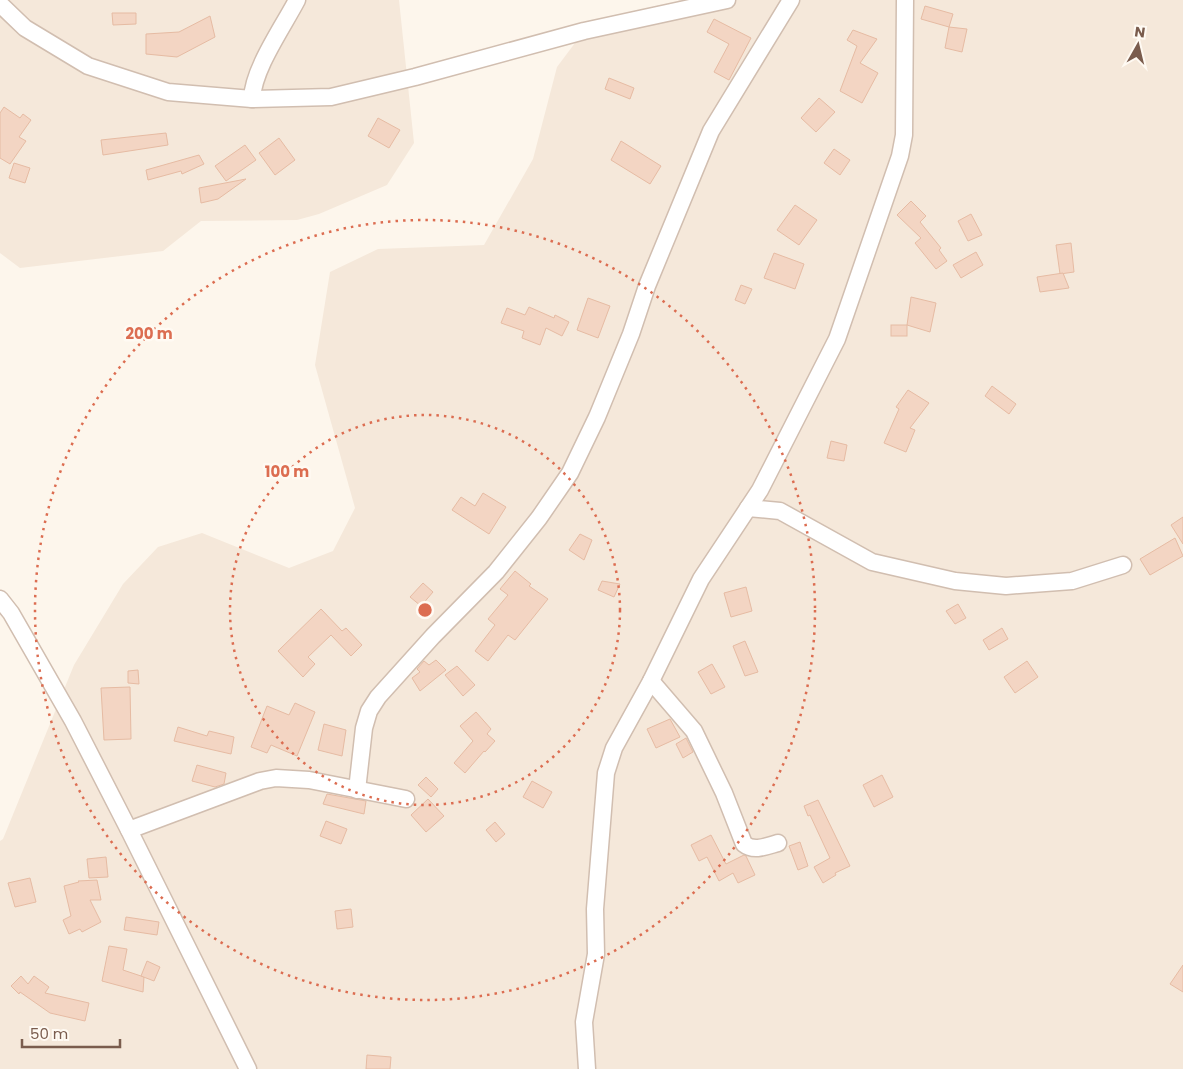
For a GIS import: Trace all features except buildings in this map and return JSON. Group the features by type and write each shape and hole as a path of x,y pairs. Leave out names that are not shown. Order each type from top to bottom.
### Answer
{"street":[{"path":"252,99 252,89 262,64 297,0"},
{"path":"0,4 25,28 88,66 168,92 252,99 331,97 415,77 584,31 727,0"},
{"path":"357,790 364,728 369,712 378,697 433,636 496,572 539,518 570,473 597,417 631,334 647,286 711,131 791,0"},
{"path":"587,1069 584,1022 596,954 595,909 606,773 614,748 651,681 701,579 765,480 837,339 900,156 904,135 905,0"},
{"path":"765,480 770,496 780,511"},
{"path":"748,508 780,511 872,562 956,581 1006,586 1072,581 1123,565"},
{"path":"0,599 11,613 73,721 248,1069"},
{"path":"651,681 694,731 724,793 744,844 748,847 757,848 778,844"},
{"path":"129,830 260,781 276,778 309,780 406,799"}],"shaded area":[{"path":"0,0 399,0 414,143 387,185 319,214 297,220 201,221 163,251 20,268 0,253"},
{"path":"679,0 1183,0 1183,1069 0,1069 0,841 3,839 74,665 123,584 158,547 202,533 289,568 333,551 355,508 315,365 330,272 378,249 484,245 533,159 557,67 584,31 668,12"}]}
